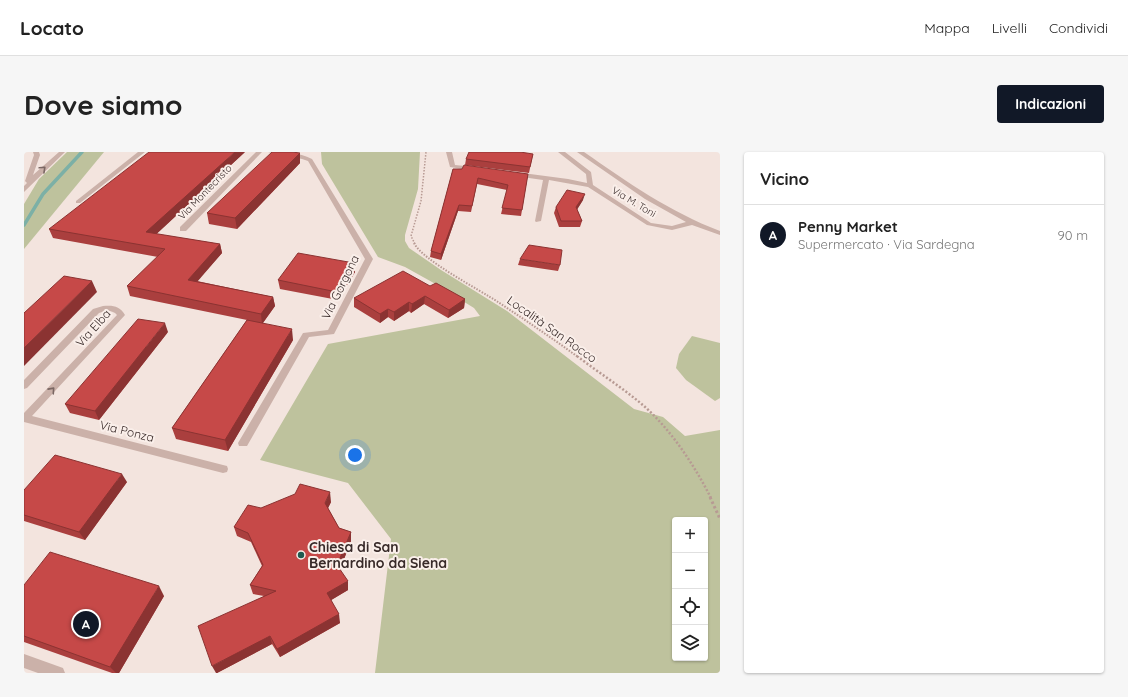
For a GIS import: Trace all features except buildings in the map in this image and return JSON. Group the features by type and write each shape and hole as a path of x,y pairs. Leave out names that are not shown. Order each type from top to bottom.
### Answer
{"street":[{"path":"25,188 34,165 37,155 36,152"},
{"path":"25,188 61,152"},
{"path":"78,202 142,152"},
{"name":"Via Montecristo","path":"183,229 259,152"},
{"name":"Via Gorgona","path":"244,443 306,335 331,332 369,260 310,160 304,157 271,152"},
{"path":"449,152 452,166 483,170"},
{"path":"561,152 589,173 590,186"},
{"path":"580,152 647,198 694,222 720,233"},
{"path":"24,165 34,165"},
{"name":"Via M. Toni","path":"507,173 590,186 649,224 672,228 694,222"},
{"path":"538,221 546,178"},
{"name":"Via Elba","path":"24,386 96,311 107,308 118,310 120,312 121,315 107,331 24,418"},
{"name":"Via Ponza","path":"24,418 223,469"},
{"path":"24,661 58,673"}],"path":[{"name":"Località San Rocco","path":"426,152 421,201 411,236 417,249 449,272 497,301 559,343 644,406 662,425 688,458 710,497 720,519"}],"green space":[{"path":"67,152 104,152 24,249 24,204 39,179"},
{"path":"321,152 420,152 418,189 405,235 405,241 409,248 441,270 507,311 634,409 663,417 685,436 720,430 720,673 375,673 391,539 348,483 260,460 328,344 480,316 474,308 432,282 405,267 378,257 322,164"},
{"path":"692,336 720,343 720,398 715,401 686,380 676,368 679,354"}],"waterway":[{"path":"24,225 43,194 82,152"}],"place":[{"name":"Chiesa di San Bernardino da Siena","path":"301,555"},
{"name":"Penny Market","path":"86,624"}]}
